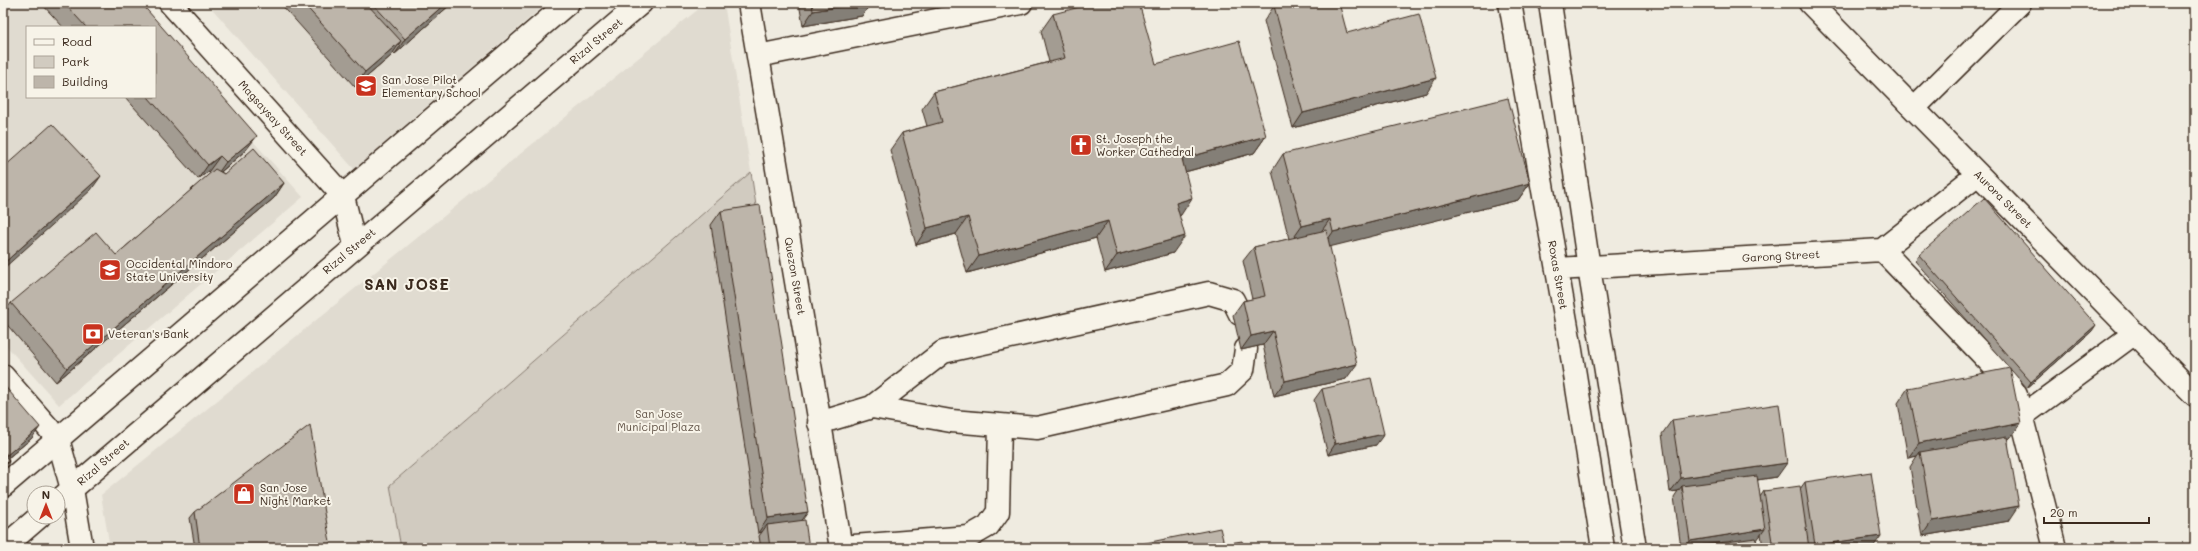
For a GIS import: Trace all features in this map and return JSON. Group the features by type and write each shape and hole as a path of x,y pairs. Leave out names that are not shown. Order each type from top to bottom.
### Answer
{"street":[{"name":"Magsaysay Street","path":"170,3 343,196 355,245"},
{"path":"3,486 568,3"},
{"name":"Rizal Street","path":"66,494 355,245 641,3"},
{"name":"Quezon Street","path":"749,3 841,547"},
{"path":"758,56 1021,3"},
{"name":"Roxas Street","path":"1510,3 1557,270 1603,548"},
{"path":"1550,3 1589,268 1635,548"},
{"name":"Aurora Street","path":"1810,3 2195,395"},
{"path":"1914,108 2020,3"},
{"path":"1978,174 1882,250 2004,377 2016,395 2055,548"},
{"name":"Garong Street","path":"1557,270 1882,250"},
{"path":"819,423 872,408 943,352 1209,293 1233,300 1240,314"},
{"path":"2021,417 2135,333"},
{"path":"872,408 951,421 1037,428 1227,385 1243,370 1246,349"},
{"path":"3,376 58,439 64,485"},
{"path":"841,547 969,537 988,526 998,512 1000,425"},
{"path":"66,498 82,548"},
{"path":"3,548 30,525"}],"shaded area":[{"name":"Occidental Mindoro State University","path":"3,3 129,3 149,26 26,26 26,98 156,98 156,33 303,197 59,405 3,342"},
{"name":"San Jose Pilot Elementary School","path":"207,3 547,3 354,169"},
{"path":"706,3 724,3 751,172 390,485 401,548 110,548 101,495"}],"green space":[{"name":"San Jose Municipal Plaza","path":"751,172 807,548 401,548 390,485"}],"building":[{"path":"64,3 141,3 257,136 226,162 220,156 208,165 149,98 156,98 156,26 85,26"},
{"path":"303,3 366,3 401,41 365,72"},
{"path":"372,3 446,3 405,39"},
{"path":"812,3 861,3 813,11"},
{"name":"St. Joseph the Worker Cathedral","path":"1095,3 1139,3 1156,64 1239,41 1266,136 1182,159 1192,198 1176,203 1185,236 1117,255 1108,221 979,256 968,217 927,228 902,133 942,122 934,92 1065,58 1053,14"},
{"path":"1287,3 1339,3 1347,33 1419,14 1436,78 1303,113 1274,6"},
{"path":"1508,98 1530,183 1333,232 1330,219 1302,226 1283,154"},
{"path":"52,124 101,176 3,264 3,168"},
{"path":"254,148 284,183 67,368 11,303 96,232 116,255 215,169 224,174"},
{"path":"1984,198 2096,325 2031,382 1919,255"},
{"path":"760,205 808,512 768,518 721,211"},
{"path":"1326,230 1357,364 1285,381 1273,331 1251,336 1243,301 1265,296 1254,247"},
{"path":"2010,368 2021,423 1919,443 1908,388"},
{"path":"1371,378 1384,434 1335,444 1322,389"},
{"path":"3,384 40,427 7,455 3,450"},
{"path":"1779,404 1787,463 1681,478 1672,420"},
{"path":"310,425 331,548 200,548 195,512"},
{"path":"2007,437 2019,506 1932,521 1920,452"},
{"path":"3,454 9,461 3,466"},
{"path":"1871,472 1881,536 1815,545 1805,482"},
{"path":"1757,476 1765,529 1690,541 1682,486"},
{"path":"1800,486 1809,548 1773,548 1764,491"},
{"path":"805,520 809,548 770,548 767,525"},
{"path":"1220,528 1224,544 1242,541 1244,548 1121,548"},
{"path":"1756,538 1757,548 1704,548 1703,545"}],"place":[{"name":"San Jose Pilot Elementary School","path":"366,86"},
{"name":"St. Joseph the Worker Cathedral","path":"1081,145"},
{"name":"Occidental Mindoro State University","path":"110,270"},
{"name":"Veteran's Bank","path":"93,334"},
{"name":"San Jose Night Market","path":"244,494"}],"district":[{"name":"SAN JOSE","path":"407,285"}]}
